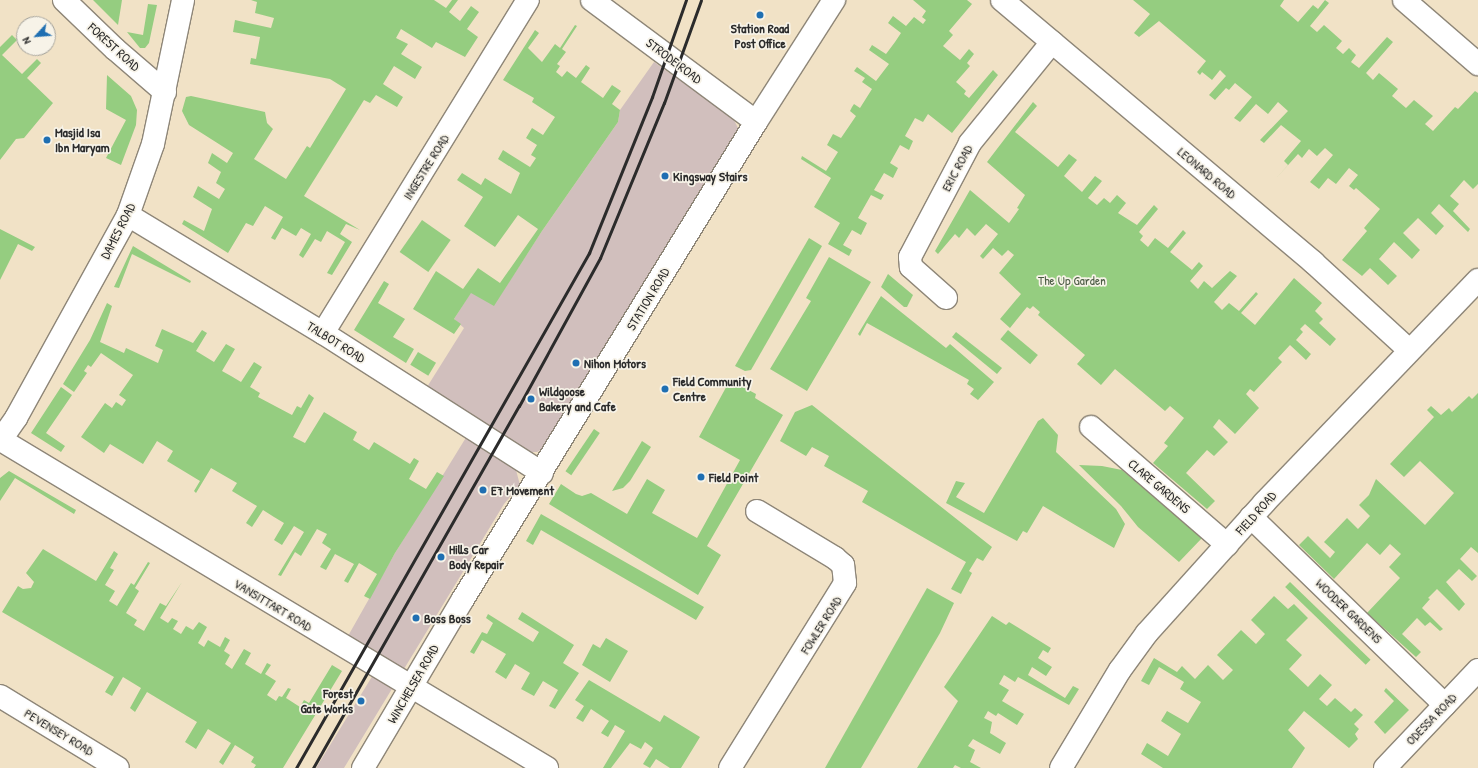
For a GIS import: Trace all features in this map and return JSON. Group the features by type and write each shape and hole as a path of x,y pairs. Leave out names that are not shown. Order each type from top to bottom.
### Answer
{"street":[{"name":"FOREST ROAD","path":"64,0 115,49 165,92"},
{"name":"DAMES ROAD","path":"0,440 16,418 128,215 153,144 183,0"},
{"name":"INGESTRE ROAD","path":"323,333 528,0"},
{"name":"STRODE ROAD","path":"592,0 756,122"},
{"name":"STATION ROAD","path":"463,599 542,473 756,122 834,0"},
{"name":"LEONARD ROAD","path":"1002,0 1313,262 1409,350"},
{"path":"1404,0 1478,64"},
{"name":"ERIC ROAD","path":"946,298 911,267 910,257 970,143 1052,42"},
{"name":"TALBOT ROAD","path":"128,215 323,333 542,473"},
{"name":"FIELD ROAD","path":"1061,768 1120,670 1147,633 1251,518 1409,350 1478,280"},
{"name":"CLARE GARDENS","path":"1090,427 1227,545"},
{"name":"VANSITTART ROAD","path":"0,440 547,768"},
{"name":"FOWLER ROAD","path":"730,768 845,583 843,565 835,558 757,511"},
{"name":"WOODER GARDENS","path":"1251,518 1446,705"},
{"name":"WINCHELSEA ROAD","path":"363,768 463,599"},
{"name":"ODESSA ROAD","path":"1385,768 1478,670"},
{"name":"PEVENSEY ROAD","path":"0,696 112,766"}],"shaded area":[{"path":"654,62 733,118 739,130 546,447 537,452 529,452 516,470 520,485 504,504 344,768 316,768 384,657 348,636 395,553 478,418 427,387 464,328 454,319 471,292 494,305 542,231 618,122 620,110"}],"green space":[{"path":"93,0 122,0 118,25"},
{"path":"251,0 434,0 446,8 452,0 458,0 449,12 460,21 471,6 479,12 467,29 478,37 465,57 436,42 432,48 401,29 396,38 408,44 401,54 422,67 415,79 394,66 383,84 403,97 397,107 376,95 370,103 364,100 304,196 360,230 346,224 340,234 352,242 332,275 327,273 345,242 327,231 321,242 315,239 303,258 299,255 311,234 301,228 296,236 282,228 275,240 271,238 283,217 265,206 253,226 246,223 228,253 182,224 184,220 204,231 212,209 193,197 198,186 219,199 225,189 216,183 221,172 208,163 212,153 227,163 233,153 189,125 182,111 186,97 191,96 265,112 267,123 273,129 254,159 286,179 307,146 310,148 346,89 330,79 250,64 251,58 256,59 260,37 233,32 235,20 271,28 274,18 255,13 257,2"},
{"path":"913,0 967,0 972,4 949,31 953,35 943,46 960,60 969,49 974,54 967,63 970,66 956,82 966,91 964,94 969,98 993,70 998,75 952,133 928,114 923,122 915,118 905,136 913,141 909,150 900,145 890,163 898,168 893,178 884,173 874,190 884,195 881,200 871,195 858,218 867,223 861,235 852,230 843,245 852,250 849,256 828,244 840,223 814,207 831,178 801,159 802,156 826,171 838,152 827,145 833,134 841,138 856,116 850,111 852,107 854,104 860,108 872,89 862,82 865,78 854,71 857,67 876,81 889,64 869,50 872,45 886,54 895,42 901,33 888,23 893,16 906,26 914,17 923,24 926,20 922,17 926,11"},
{"path":"1133,0 1284,0 1280,6 1298,22 1313,5 1318,9 1325,0 1329,3 1310,26 1317,32 1324,25 1342,41 1336,48 1343,54 1349,48 1356,55 1351,62 1359,68 1387,37 1393,42 1366,73 1373,80 1379,73 1398,89 1392,96 1406,108 1414,100 1433,116 1425,124 1433,131 1455,107 1458,109 1475,91 1478,93 1478,184 1473,189 1464,180 1450,196 1459,204 1453,211 1470,229 1468,232 1439,204 1431,213 1444,226 1436,235 1418,218 1403,233 1420,250 1412,259 1394,242 1379,259 1397,276 1388,285 1370,268 1362,276 1342,260 1367,231 1364,228 1380,209 1356,188 1354,190 1349,186 1358,175 1349,168 1336,184 1328,178 1319,189 1310,182 1333,155 1325,148 1317,156 1309,149 1302,158 1298,154 1272,183 1288,165 1284,161 1301,141 1281,125 1264,143 1260,140 1288,111 1278,102 1268,114 1256,104 1240,122 1234,118 1252,97 1235,83 1229,90 1226,88 1215,100 1209,95 1226,76 1220,70 1212,80 1202,72 1200,75 1197,72 1206,61 1159,21 1139,37 1134,33 1150,14"},
{"path":"148,4 157,5 149,43 145,48 140,48 127,32 143,35"},
{"path":"575,25 577,26 562,49 566,52 557,64 560,66 556,72 562,77 567,71 576,78 586,65 590,68 581,82 603,98 612,85 621,91 612,104 620,110 618,122 542,231 494,306 471,293 454,319 461,324 454,334 413,309 436,271 463,289 478,268 500,283 538,229 518,215 495,247 464,226 483,197 457,180 462,173 481,185 485,178 511,194 520,173 498,159 503,150 530,167 536,158 531,155 537,145 526,138 532,128 543,135 555,117 532,102 534,98 503,80 535,30 539,33 528,48 542,62 555,44 560,48"},
{"path":"12,35 16,39 16,41 2,55 22,74 37,59 41,63 27,78 53,103 24,138 16,139 0,160 0,47"},
{"path":"107,75 131,96 137,110 136,125 121,165 106,158 126,120 106,109"},
{"name":"The Up Garden","path":"1033,102 1037,106 1015,132 1058,167 1069,154 1077,160 1064,176 1082,192 1095,176 1102,181 1088,198 1097,205 1104,198 1110,203 1117,195 1126,203 1118,213 1137,225 1154,205 1158,209 1139,232 1143,236 1140,240 1148,247 1155,238 1168,248 1183,230 1186,233 1170,252 1192,270 1199,262 1203,266 1190,281 1198,289 1204,281 1212,288 1230,271 1237,276 1214,302 1222,310 1229,303 1239,311 1256,292 1258,294 1241,313 1255,325 1294,278 1322,303 1315,311 1323,319 1319,323 1336,339 1330,346 1305,324 1300,329 1303,332 1296,340 1311,354 1306,360 1290,345 1278,358 1282,362 1254,392 1250,389 1246,394 1259,408 1235,434 1219,419 1213,427 1228,442 1214,456 1207,450 1186,473 1215,501 1207,509 1153,463 1168,446 1164,443 1184,418 1170,406 1165,411 1115,369 1101,385 1077,364 1085,355 1038,315 1040,312 1033,306 1030,309 1027,307 1010,328 1000,319 1021,294 999,273 1014,255 1008,250 1002,256 993,248 983,259 980,256 998,234 986,224 975,236 967,228 959,238 955,234 938,254 935,251 970,190 1009,223 1019,209 1017,208 1025,195 987,162"},
{"path":"422,220 451,240 428,272 400,252"},
{"path":"0,229 35,247 32,251 18,244 0,280"},
{"path":"809,238 822,246 751,370 745,371 735,366"},
{"path":"133,246 191,281 190,283 132,254 119,288 114,287"},
{"path":"829,257 871,282 807,391 770,369 811,301 806,298"},
{"path":"888,274 913,295 907,307 904,307 881,287"},
{"path":"384,281 389,284 378,303 405,319 393,337 414,349 406,363 354,330"},
{"path":"881,296 946,348 950,344 994,382 978,400 970,394 974,389 967,384 969,380 867,323 860,336 858,334"},
{"path":"107,303 112,306 100,342 124,353 126,348 158,363 163,350 155,346 162,329 193,343 202,330 207,333 196,351 214,362 226,344 235,349 222,371 241,382 254,362 262,367 250,387 260,393 258,397 292,415 297,406 301,408 309,394 314,398 293,437 305,443 324,412 357,432 353,440 369,450 374,442 410,464 414,458 419,461 409,479 426,489 437,472 444,476 395,553 370,599 364,596 377,574 359,563 348,583 344,581 354,564 335,554 326,570 320,567 331,549 322,543 327,534 317,529 301,556 295,552 281,576 278,575 304,532 294,526 282,545 274,540 284,523 263,510 252,527 246,523 257,506 232,491 237,483 211,468 196,493 194,491 200,481 167,461 173,451 157,441 143,464 110,444 104,453 81,437 105,403 112,408 116,402 122,406 126,400 119,395 133,375 101,353 91,367 88,365 84,371 87,373 74,392 63,384 90,340"},
{"path":"1008,330 1038,355 1030,364 1000,339"},
{"path":"956,332 1002,368 997,374 952,337"},
{"path":"418,352 436,363 428,376 410,365"},
{"path":"730,380 756,394 755,398 783,415 707,546 721,555 698,595 549,504 561,484 576,494 582,496 591,493 627,514 647,479 665,490 652,513 697,538 740,460 699,437"},
{"path":"61,387 72,395 46,433 65,446 61,452 31,433"},
{"path":"1478,393 1478,553 1471,547 1460,559 1477,576 1472,581 1459,569 1446,582 1465,604 1459,611 1437,589 1428,598 1430,599 1422,608 1443,629 1440,631 1430,622 1425,626 1417,618 1402,634 1421,652 1416,657 1367,613 1400,578 1389,567 1401,554 1390,544 1380,555 1367,543 1334,579 1299,545 1308,536 1330,558 1335,552 1324,542 1347,518 1358,529 1370,516 1359,505 1369,495 1376,479 1425,525 1454,493 1420,461 1404,477 1390,464 1434,417 1427,410 1431,406 1441,415 1449,408 1452,412 1469,396 1472,399"},
{"path":"812,405 992,547 983,561 977,558 969,571 972,573 961,594 951,589 966,562 862,502 868,491 824,466 829,456 812,447 806,456 780,441 795,412"},
{"path":"1043,418 1058,435 1056,452 1116,509 1125,524 1114,548 1043,506 1027,533 1023,531 1017,541 946,503 956,481 965,483 956,497 984,513 1038,421"},
{"path":"594,429 600,433 571,475 565,471"},
{"path":"642,441 651,447 630,481 623,488 612,491"},
{"path":"1079,465 1102,466 1122,470 1202,538 1179,562 1138,527 1121,506"},
{"path":"9,471 76,510 74,514 15,478 0,501 0,478"},
{"path":"541,514 704,607 696,620 541,530 533,545 526,541"},
{"path":"43,549 96,581 114,551 118,554 110,568 114,570 105,585 115,591 109,601 117,606 131,583 134,585 148,562 150,563 135,588 139,591 126,613 137,620 134,625 144,631 160,603 166,606 182,582 160,618 168,623 172,618 178,621 173,629 181,634 186,626 193,630 199,622 207,627 198,643 204,647 208,640 220,647 225,637 230,640 224,651 230,655 225,664 232,669 244,649 251,653 245,664 261,674 267,663 271,665 265,674 276,681 267,695 276,701 279,696 282,697 288,688 291,689 286,698 300,707 304,700 309,703 332,665 342,671 283,768 254,768 256,765 251,762 254,757 235,745 223,765 219,762 231,743 208,729 196,749 185,742 197,722 147,692 135,712 130,708 141,688 123,677 112,696 105,692 114,677 2,612 18,586 23,589 31,588 34,582 26,573"},
{"path":"1290,582 1371,660 1366,665 1285,587"},
{"path":"927,588 954,603 940,633 861,768 825,768"},
{"path":"1274,596 1288,609 1294,604 1308,618 1286,640 1302,655 1289,669 1308,687 1320,674 1332,685 1319,699 1327,706 1335,698 1351,712 1355,708 1363,715 1354,724 1359,729 1355,734 1358,739 1349,748 1304,711 1288,730 1305,748 1292,768 1163,768 1141,754 1147,743 1168,756 1181,734 1161,721 1167,711 1188,723 1201,702 1180,689 1184,682 1159,667 1149,685 1141,681 1154,658 1177,672 1182,666 1195,679 1208,665 1223,680 1233,670 1217,655 1241,630 1256,644 1265,634 1251,620"},
{"path":"522,612 574,645 563,663 579,673 555,709 549,706 558,690 543,681 534,696 521,689 530,673 515,664 506,679 495,672 506,654 482,640 474,654 470,652 482,632 487,634 493,623 486,618 488,614 533,642 539,632 518,619"},
{"path":"992,616 1006,625 1009,622 1051,648 1048,653 1043,650 1038,658 1052,667 1046,676 1032,667 1028,675 1065,698 1073,686 1079,689 1069,705 1018,677 1015,682 1004,675 999,684 1009,690 1002,701 1024,714 1017,725 998,713 996,716 988,711 984,718 992,722 990,733 1006,743 1000,754 973,739 968,746 975,750 970,762 981,768 961,768 955,765 953,768 917,768 958,701 944,687"},
{"path":"606,638 628,651 610,682 582,665 593,644 600,648"},
{"path":"589,680 660,722 664,715 700,737 681,768 670,768 656,759 650,768 643,764 653,748 645,742 641,749 630,743 611,768 603,768 625,731 615,725 608,737 601,733 609,721 591,709 583,722 576,718 584,706 575,700"},
{"path":"1386,688 1409,710 1385,734 1374,722 1394,701 1384,691"}],"railway":[{"path":"296,768 589,253 652,97 686,0"},
{"path":"313,768 519,406 600,258 664,103 701,0"}],"place":[{"name":"Station Road Post Office","path":"760,15"},
{"name":"Masjid Isa Ibn Maryam","path":"47,140"},
{"name":"Kingsway Stairs","path":"665,176"},
{"name":"Nihon Motors","path":"576,363"},
{"name":"Field Community Centre","path":"665,389"},
{"name":"Wildgoose Bakery and Cafe","path":"531,399"},
{"name":"Field Point","path":"701,477"},
{"name":"E7 Movement","path":"483,490"},
{"name":"Hills Car Body Repair","path":"441,557"},
{"name":"Boss Boss","path":"416,618"},
{"name":"Forest Gate Works","path":"361,701"}]}
